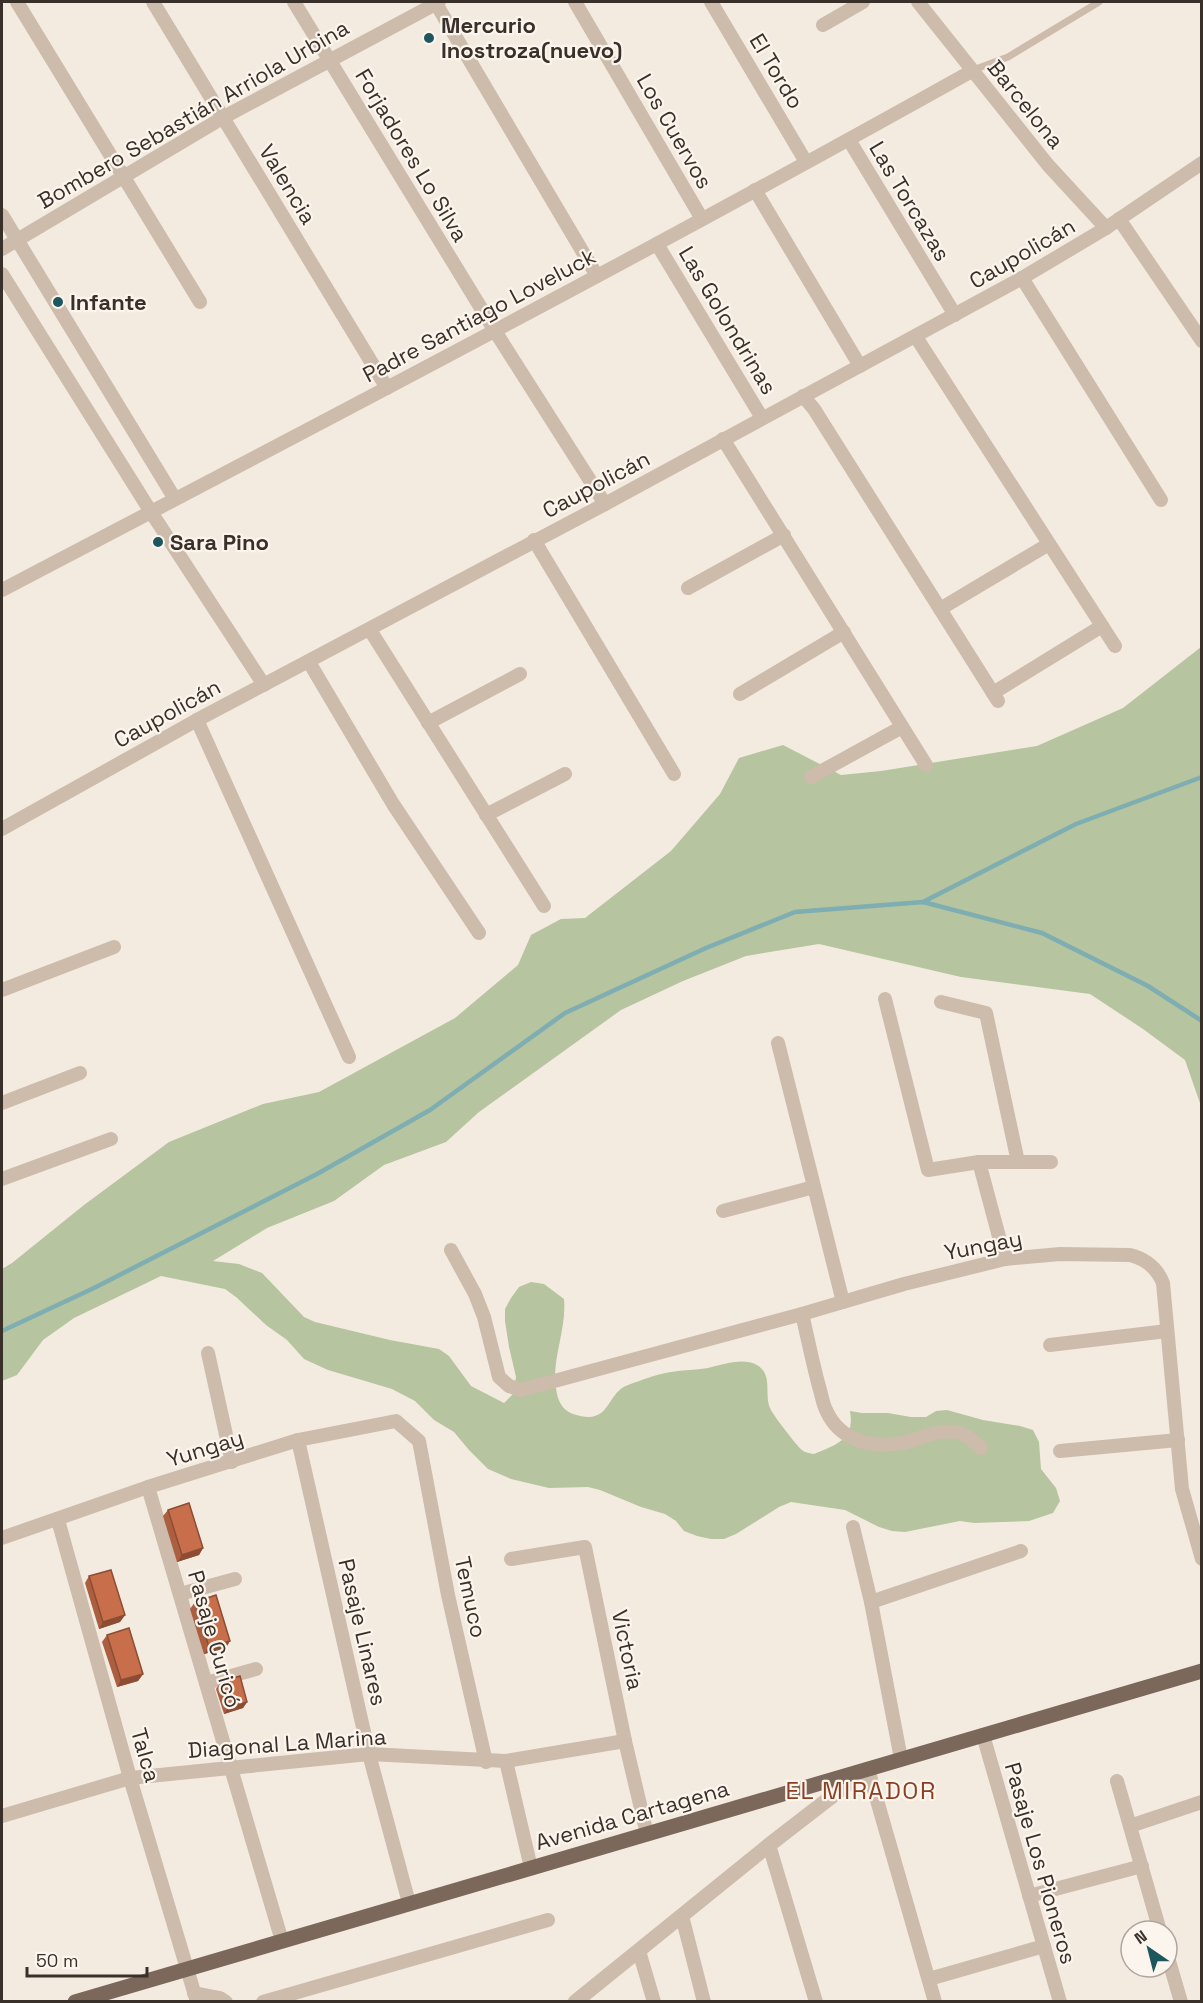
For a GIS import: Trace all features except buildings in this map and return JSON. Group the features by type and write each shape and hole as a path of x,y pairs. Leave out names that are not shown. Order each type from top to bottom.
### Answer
{"main road":[{"name":"Avenida Cartagena","path":"75,2001 1202,1671"}],"street":[{"path":"17,2 200,302"},
{"name":"Valencia","path":"153,2 387,388"},
{"name":"Forjadores Lo Silva","path":"294,2 495,331 605,504"},
{"path":"437,2 597,276"},
{"name":"Bombero Sebastián Arriola Urbina","path":"2,249 224,117 437,2"},
{"name":"Los Cuervos","path":"575,2 702,219"},
{"name":"El Tordo","path":"711,2 806,162"},
{"path":"823,25 863,2"},
{"name":"Barcelona","path":"918,2 1048,165 1106,228"},
{"name":"Padre Santiago Loveluck","path":"2,590 495,331 849,140 972,70"},
{"name":"Las Torcazas","path":"849,140 955,315"},
{"name":"Caupolicán","path":"2,829 196,720 309,662 916,337 1106,228 1202,163"},
{"path":"756,190 860,366"},
{"path":"2,215 176,499"},
{"path":"1119,219 1202,341"},
{"name":"Las Golondrinas","path":"657,244 762,418"},
{"path":"2,274 151,512 264,685"},
{"path":"1022,278 1161,500"},
{"path":"916,337 1115,646"},
{"path":"803,396 814,409 996,697 1102,626"},
{"path":"723,439 926,765"},
{"path":"688,588 784,535"},
{"path":"534,540 674,774"},
{"path":"940,609 1049,544"},
{"path":"369,630 544,906"},
{"path":"740,694 844,632"},
{"path":"309,662 393,804 479,933"},
{"path":"428,723 520,674"},
{"path":"196,720 349,1057"},
{"path":"811,777 902,727"},
{"path":"486,815 565,774"},
{"path":"2,990 114,947"},
{"path":"885,999 928,1170 979,1162 1051,1162"},
{"path":"941,1002 986,1013 1018,1162"},
{"path":"778,1043 843,1302"},
{"path":"2,1103 80,1073"},
{"path":"2,1179 111,1139"},
{"path":"979,1162 1005,1258"},
{"path":"723,1211 813,1187"},
{"name":"Yungay","path":"451,1250 475,1294 484,1317 499,1377 503,1382 521,1390 1005,1258 1060,1254 1138,1257 1152,1266 1163,1283 1182,1489 1202,1559"},
{"path":"802,1314 827,1412 838,1428 853,1440 878,1445 902,1443 929,1433 954,1431 968,1436 981,1448"},
{"path":"1050,1345 1167,1331"},
{"path":"208,1353 232,1462"},
{"name":"Yungay","path":"2,1538 148,1487 298,1440 396,1421 419,1441"},
{"name":"Pasaje Linares","path":"298,1440 369,1754 410,1903"},
{"path":"1060,1451 1178,1440"},
{"name":"Temuco","path":"419,1441 448,1595 486,1761"},
{"name":"Pasaje Curicó","path":"148,1487 282,1941"},
{"name":"Talca","path":"58,1520 130,1778 196,1997"},
{"path":"853,1527 871,1602 901,1760"},
{"name":"Victoria","path":"511,1559 585,1547 625,1741 647,1834"},
{"path":"871,1602 1021,1551"},
{"path":"180,1594 235,1579"},
{"path":"206,1683 256,1669"},
{"name":"Pasaje Los Pioneros","path":"983,1736 1060,2001"},
{"name":"Diagonal La Marina","path":"2,1816 130,1778 369,1754 506,1761 625,1741"},
{"path":"506,1761 531,1868"},
{"path":"575,2001 769,1845 868,1769 935,2001"},
{"path":"1117,1781 1157,1919"},
{"path":"1130,1826 1202,1802"},
{"path":"769,1845 816,2001"},
{"path":"1029,1896 1142,1866"},
{"path":"682,1916 704,2001"},
{"path":"263,2001 548,1920"},
{"path":"929,1978 1044,1946"},
{"path":"639,1951 654,2001"},
{"path":"1174,1979 1181,2001"},
{"path":"196,1997 220,1998 226,2001"}],"lane":[{"path":"972,70 1008,57 1099,2"}],"green space":[{"path":"1201,647 1201,1106 1185,1060 1090,994 961,977 819,944 746,956 683,981 621,1010 479,1112 446,1142 384,1165 334,1201 267,1228 213,1261 239,1264 262,1273 304,1317 315,1322 439,1349 449,1356 471,1386 504,1403 513,1394 516,1377 509,1347 505,1309 519,1287 531,1282 544,1284 564,1299 555,1378 559,1401 566,1410 573,1414 586,1417 595,1416 601,1413 621,1389 654,1376 732,1362 745,1362 762,1369 767,1380 771,1410 795,1443 808,1453 814,1454 837,1444 847,1435 851,1421 850,1411 926,1417 936,1411 947,1410 983,1420 1020,1426 1033,1430 1039,1442 1041,1469 1056,1488 1060,1501 1053,1513 1029,1521 974,1523 960,1521 905,1532 879,1527 845,1510 791,1502 724,1539 697,1536 684,1531 676,1521 665,1514 600,1490 588,1487 549,1488 511,1479 488,1469 454,1432 434,1420 415,1401 392,1389 328,1370 304,1359 287,1340 225,1289 161,1276 74,1318 43,1340 17,1375 2,1381 2,1269 169,1142 263,1104 319,1092 455,1018 518,965 531,935 561,919 585,918 671,851 720,794 739,758 783,745 841,775 881,771 1037,746 1123,708"}],"waterway":[{"path":"923,902 1076,824 1202,777"},
{"path":"2,1331 94,1288 317,1174 430,1110 565,1013 706,948 795,912 923,902 1042,933 1148,986 1202,1021"}],"place":[{"name":"Mercurio Inostroza(nuevo)","path":"429,38"},
{"name":"Infante","path":"58,302"},
{"name":"Sara Pino","path":"158,542"}],"district":[{"name":"EL MIRADOR","path":"861,1790"}]}
